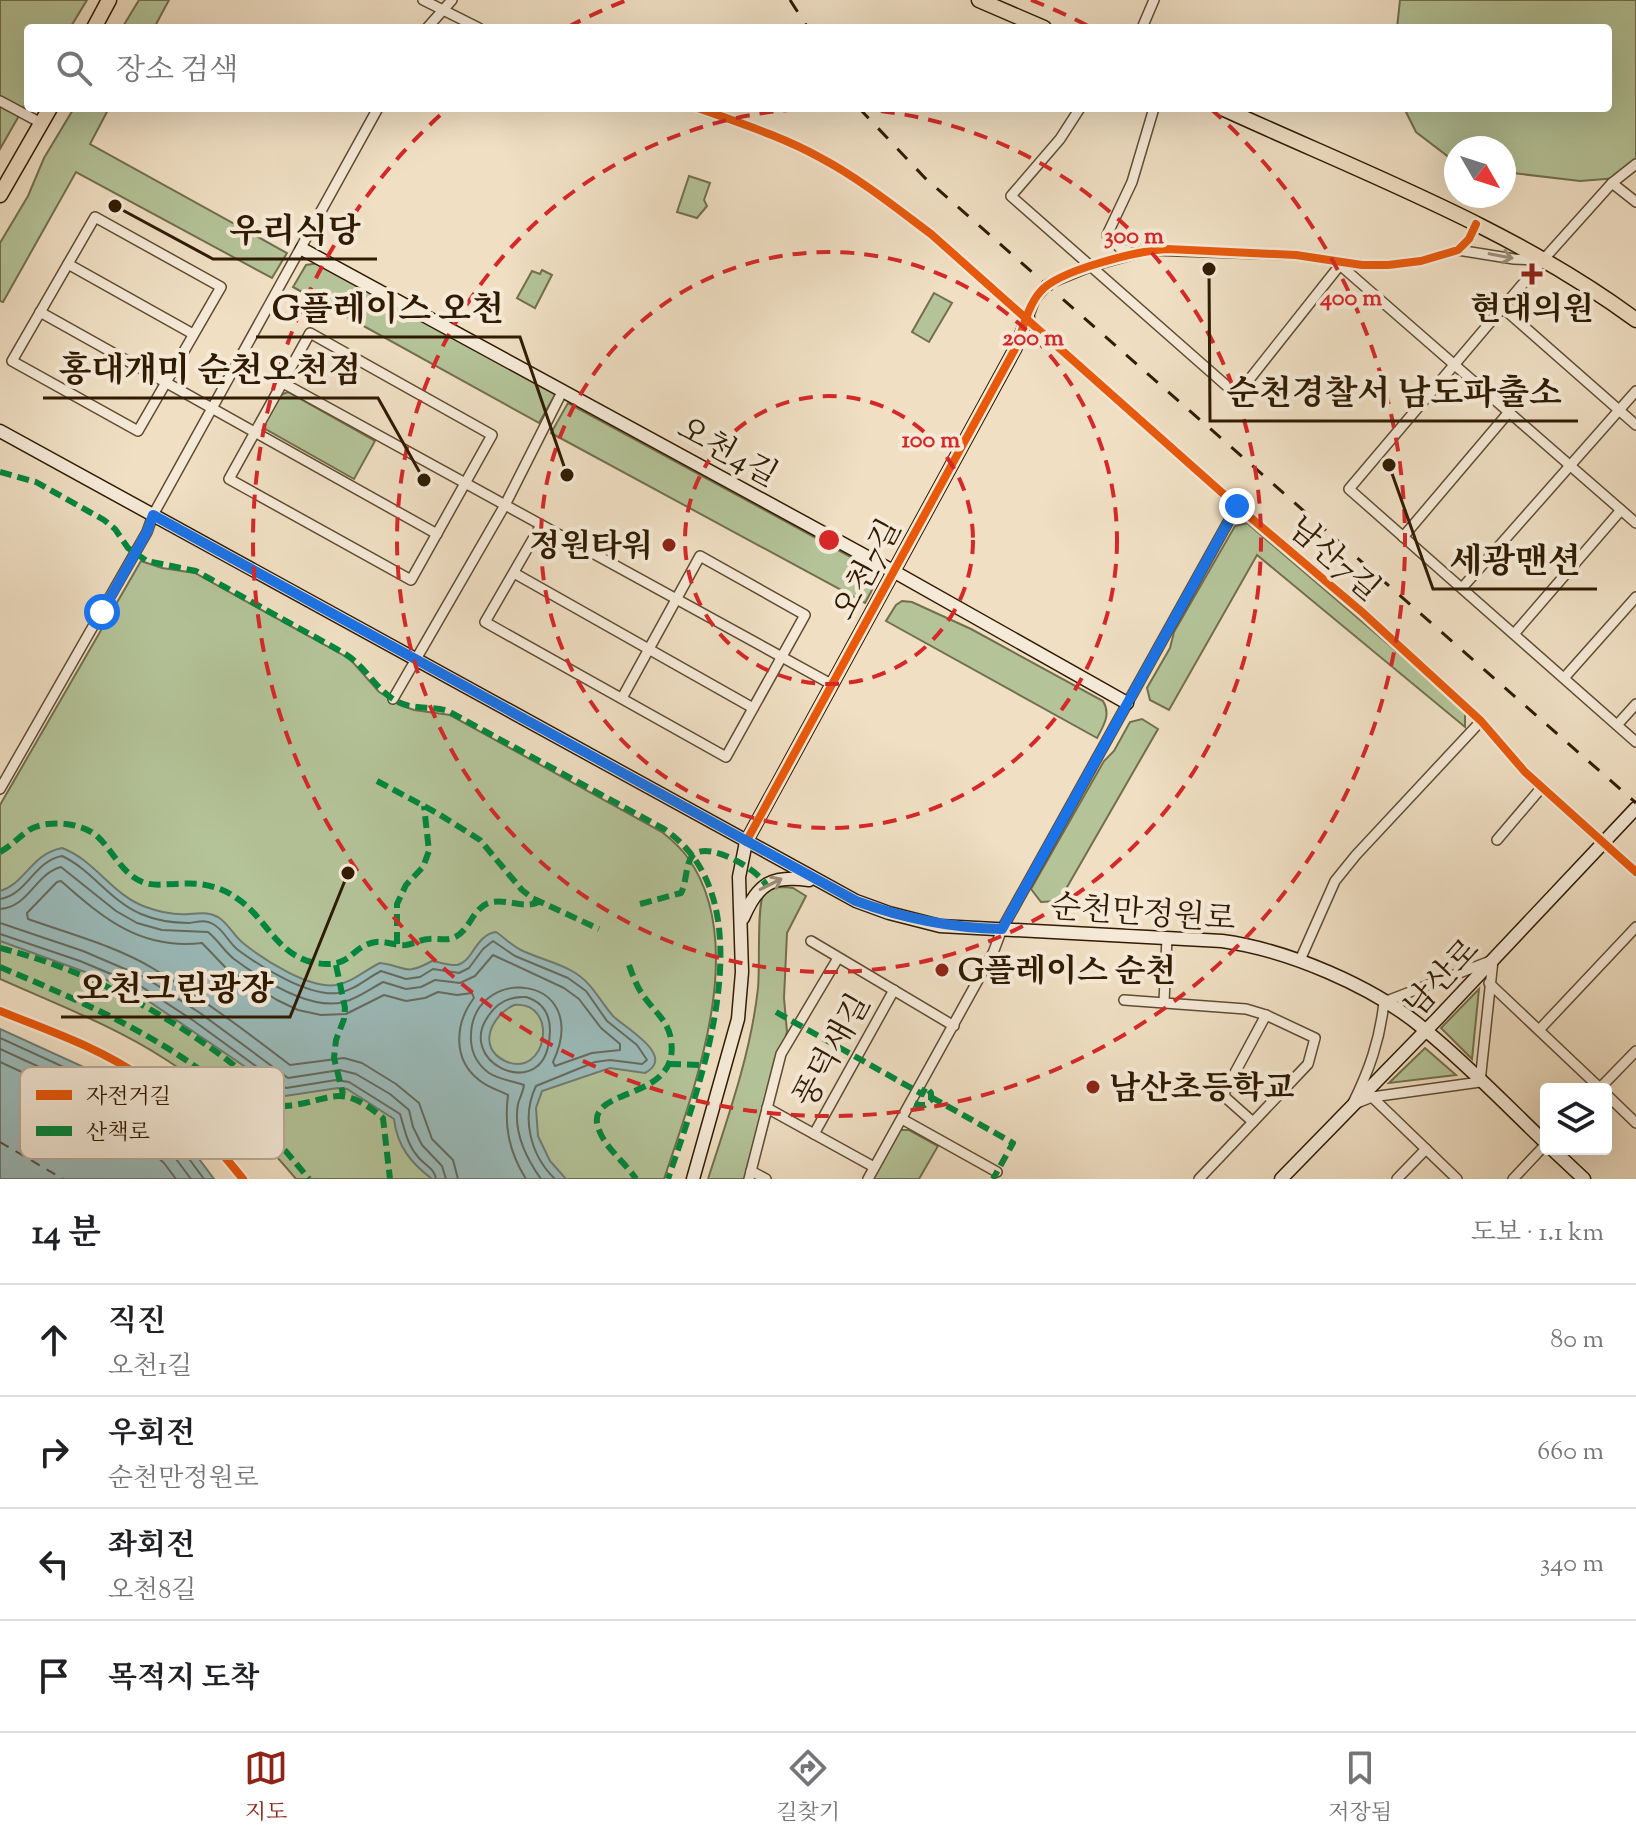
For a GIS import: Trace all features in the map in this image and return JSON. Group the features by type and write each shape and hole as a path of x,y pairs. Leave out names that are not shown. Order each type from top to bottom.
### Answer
{"main road":[{"path":"979,0 1035,24"},
{"path":"96,24 108,3"},
{"path":"0,195 48,112"},
{"path":"1231,112 1476,224 1543,260 1636,320"},
{"name":"오천4길","path":"302,249 893,571 1127,703"},
{"name":"오천7길","path":"693,1179 738,1019 742,972 739,877 746,842 1015,349 1028,318"},
{"name":"순천만정원로","path":"0,431 856,901 921,922 965,928 1248,945 1300,960 1384,1002 1426,1030 1540,1138"},
{"name":"남산로","path":"1281,1179 1636,808"},
{"path":"742,920 751,900 774,880 789,878 818,882"},
{"path":"1558,1155 1584,1179"}],"street":[{"path":"423,0 470,24"},
{"path":"431,24 452,0"},
{"path":"1144,24 1154,0"},
{"path":"0,101 41,123"},
{"path":"0,789 147,532 153,515 211,408 376,112"},
{"name":"남산7길","path":"709,112 766,132 837,168 931,234 1237,506 1362,612 1481,721 1514,761 1636,872"},
{"path":"1077,112 1060,139 1011,196 1237,395 1341,264"},
{"path":"1135,254 1120,248 1107,235 1132,182 1153,112"},
{"path":"1636,164 1612,183 1543,260 1349,489 1636,742"},
{"path":"1612,183 1636,202"},
{"path":"95,217 221,287 138,431 12,361 40,312 95,217"},
{"path":"1458,250 1469,239 1476,224"},
{"path":"1028,318 1035,299 1048,284 1092,266 1167,249 1296,255 1341,264 1388,265 1421,261 1458,250 1543,260"},
{"path":"68,264 193,334"},
{"path":"1341,264 1636,523"},
{"path":"1503,308 1636,425"},
{"path":"40,312 437,534"},
{"path":"310,333 492,435 411,580 229,479 283,383 310,333"},
{"path":"283,383 831,684"},
{"path":"393,699 505,505 563,390"},
{"path":"1462,588 1636,391"},
{"path":"1403,537 1509,412"},
{"path":"868,1179 954,1026 993,953 1002,929 1237,506"},
{"path":"1514,634 1621,510"},
{"path":"541,525 485,622 726,757 805,615 700,556 622,698"},
{"path":"514,573 753,708"},
{"path":"1564,678 1636,597"},
{"path":"1617,725 1636,704"},
{"path":"1300,960 1335,881 1481,721"},
{"path":"1497,840 1542,787"},
{"path":"1539,1030 1636,927"},
{"path":"1164,1002 1167,938"},
{"path":"811,941 838,958"},
{"name":"풍덕새길","path":"766,1179 750,1175 781,1054 838,958 954,1026"},
{"path":"1352,1105 1372,1097 1480,1082 1493,960"},
{"path":"1352,1105 1370,1068 1380,1035 1384,1002 1493,960"},
{"path":"1489,983 1594,1083"},
{"name":"풍덕새길","path":"814,1134 894,990"},
{"path":"1124,1000 1246,1009 1315,1038 1308,1064 1199,1179"},
{"path":"1253,1122 1224,1093 1266,1015"},
{"path":"1606,1083 1636,1051"},
{"path":"1372,1097 1457,1179"},
{"path":"1612,1100 1636,1123"},
{"name":"풍덕새길","path":"767,1108 874,1167"},
{"path":"902,1119 997,1172"},
{"path":"1397,1179 1426,1149"},
{"path":"1513,1179 1540,1150"}],"green space":[{"path":"0,0 87,0 72,24 24,24 24,107 0,149"},
{"path":"139,0 169,0 156,24 124,24"},
{"path":"1400,0 1636,0 1636,164 1618,178 1580,181 1516,173 1516,136 1444,136 1444,153 1416,132 1406,112 1612,112 1612,24 1397,24"},
{"path":"72,112 107,112 90,144 287,253 272,278 76,172 3,302 0,301 0,243 28,196 44,158"},
{"path":"689,176 710,183 704,200 707,206 697,218 677,212"},
{"path":"319,263 556,393 539,423 293,287 306,265"},
{"path":"542,270 552,275 535,308 517,298 532,271 540,274"},
{"path":"934,293 952,303 929,342 912,332"},
{"path":"288,392 375,441 354,479 262,427 280,395"},
{"path":"568,403 871,568 875,582 865,603 551,433"},
{"path":"1247,523 1465,710 1465,727 1257,555 1169,710 1150,700 1147,688 1170,648 1174,632 1235,526"},
{"path":"141,561 195,573 350,659 379,692 403,706 450,715 662,832 688,858 706,893 715,932 716,974 701,1061 664,1179 296,1179 278,1159 284,1159 284,1067 177,1067 105,1026 0,979 0,805"},
{"path":"902,601 912,602 971,629 1103,701 1106,715 1097,738 886,621"},
{"path":"1142,719 1158,729 1059,901 1041,902 1031,889 1104,761 1114,751 1130,722"},
{"path":"785,887 806,896 787,933 784,998 787,1032 745,1179 708,1179 738,1085 755,1012 761,902 768,891"},
{"path":"1479,989 1472,1059 1441,1028"},
{"path":"1425,1048 1456,1075 1389,1083"},
{"path":"899,1130 909,1130 938,1146 919,1179 870,1179"}],"water":[{"path":"62,848 84,861 124,895 146,907 173,914 207,913 218,917 240,940 263,957 313,983 336,985 380,963 405,969 432,961 457,965 467,959 483,938 496,932 521,950 566,968 585,980 613,1016 646,1043 655,1059 653,1066 645,1073 610,1068 542,1091 536,1108 538,1136 550,1161 566,1179 432,1179 406,1153 398,1138 394,1119 347,1089 285,1096 284,1067 246,1067 138,994 0,941 0,891 16,882 43,856","holes":["514,1005 529,1007 538,1015 542,1039 531,1060 519,1064 496,1055 489,1040 499,1016"]},
{"path":"0,1029 84,1067 20,1067 20,1159 199,1159 214,1179 0,1179"}],"ferry route":[{"path":"0,1142 20,1154"},
{"path":"29,1159 63,1179"}],"railway":[{"path":"790,0 805,24"},
{"path":"863,112 925,178 1636,803"}],"marked path":[{"path":"0,472 36,482 104,520 115,529 128,548 147,561 196,571 342,652 399,703 448,711 664,829 696,861 714,901 720,946 718,995 696,1094 668,1179"},
{"path":"377,781 480,840 532,898 599,929"},
{"path":"397,944 397,904 406,885 423,867 429,851 424,806"},
{"path":"0,852 29,830 45,824 83,828 98,837 130,875 145,883 200,884 223,890 248,907 291,953 316,963 338,963 367,944 376,942 406,945 426,939 453,938 464,930 480,908 492,902 528,905 539,902"},
{"path":"640,904 681,893 690,859 700,851 721,854 744,865 766,885"},
{"path":"0,948 59,966 116,991 197,1038 235,1067"},
{"path":"336,965 345,1008 334,1058 343,1094"},
{"path":"629,965 640,990 665,1022 671,1040 670,1060 661,1075 648,1085 604,1106 597,1116 602,1137 636,1179"},
{"path":"0,967 109,1016 196,1067"},
{"path":"776,1012 922,1094 926,1087 931,1093 931,1100 925,1105 917,1105 922,1094"},
{"path":"669,1064 703,1065"},
{"path":"284,1105 345,1096 368,1106 383,1118 390,1179"},
{"path":"931,1097 1013,1143 993,1179"},
{"path":"284,1150 309,1179"}],"cycle path":[{"path":"709,112 805,149 863,183 931,234 1237,506 1362,612 1481,721 1525,772 1636,872"},
{"path":"746,842 1015,349 1032,305 1049,284 1099,263 1167,249 1296,255 1362,265 1421,261 1458,250 1469,239 1476,224"},
{"path":"0,1011 92,1049 125,1067"},
{"path":"226,1159 243,1179"}],"place":[{"name":"우리식당","path":"115,206"},
{"name":"순천경찰서 남도파출소","path":"1209,269"},
{"name":"현대의원","path":"1532,274"},
{"name":"세광맨션","path":"1389,465"},
{"name":"G플레이스 오천","path":"567,475"},
{"name":"홍대개미 순천오천점","path":"424,480"},
{"name":"정원타워","path":"669,545"},
{"name":"오천그린광장","path":"348,873"},
{"name":"G플레이스 순천","path":"942,970"},
{"name":"남산초등학교","path":"1093,1087"}],"route":[{"path":"102,612 147,532 153,515 856,901 940,926 1002,929 1237,506"}]}
